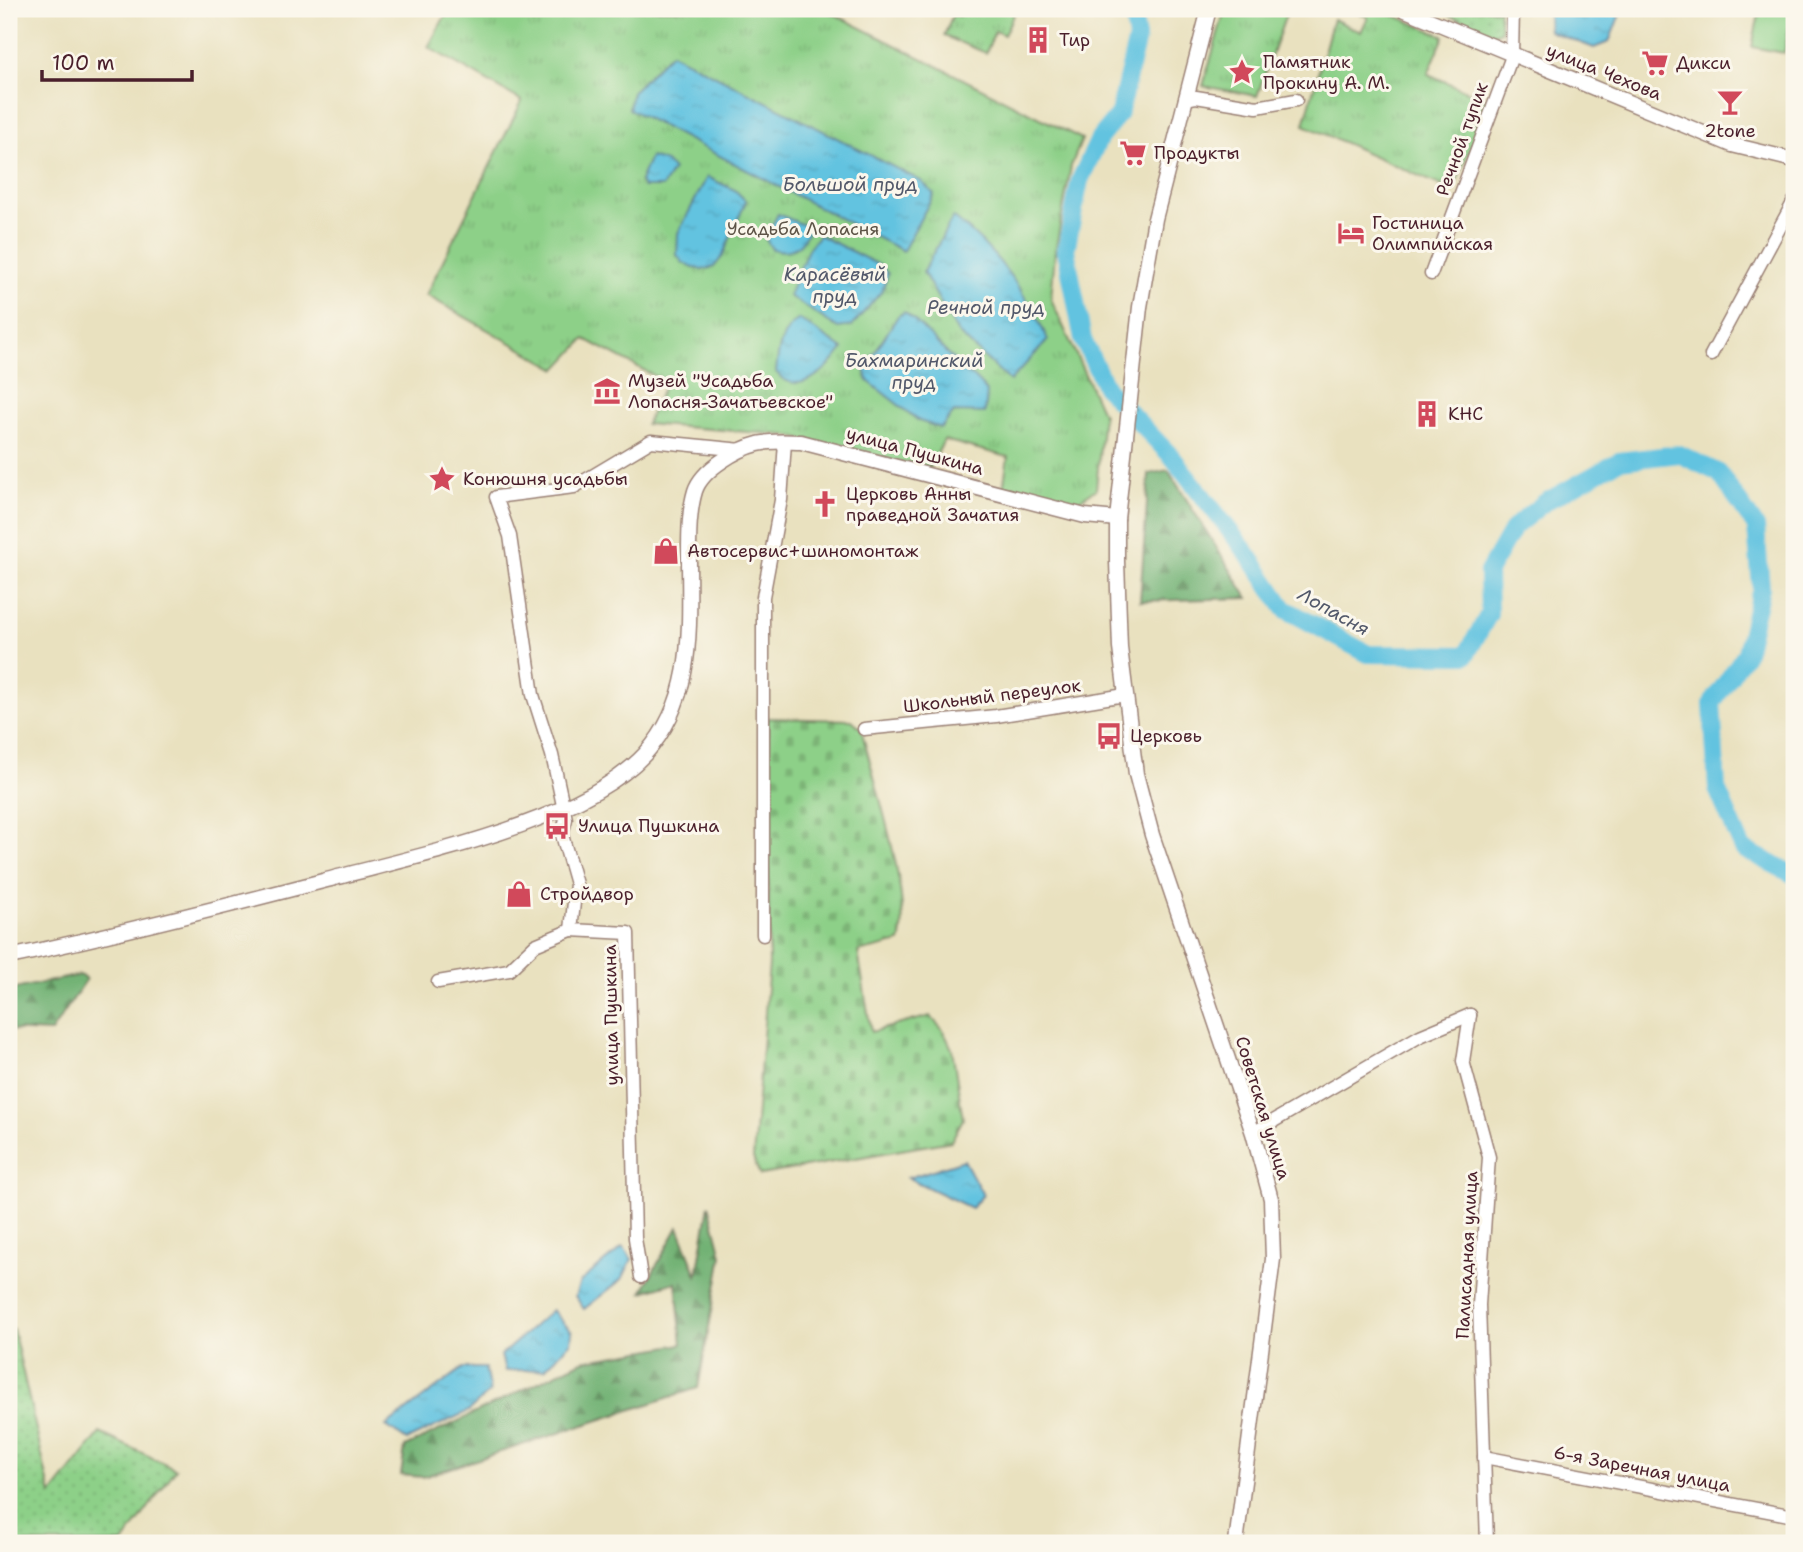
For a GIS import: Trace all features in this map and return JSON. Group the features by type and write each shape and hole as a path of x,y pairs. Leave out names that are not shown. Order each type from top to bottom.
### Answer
{"main road":[{"name":"Советская улица","path":"1209,9 1155,219 1140,307 1117,519 1119,648 1136,774 1152,835 1253,1132 1271,1199 1273,1259 1236,1543"},
{"name":"улица Чехова","path":"1402,9 1732,145 1794,160"},
{"name":"улица Пушкина","path":"9,957 425,854 561,810 614,782 645,754 667,725 682,692 689,651 689,531 695,488 715,467 742,450 761,443 801,442 1085,516 1117,519"}],"street":[{"path":"1513,9 1513,56"},
{"name":"Речной тупик","path":"1431,274 1513,56"},
{"path":"1185,99 1196,97 1257,107 1296,100"},
{"path":"1711,355 1794,201"},
{"path":"438,982 509,970 535,945 571,930 576,884 562,835 566,819 561,810 552,755 533,695 510,536 496,497 574,486 651,441 742,450"},
{"path":"763,935 763,597 781,500 785,442"},
{"name":"Школьный переулок","path":"864,729 996,716 1125,695"},
{"name":"улица Пушкина","path":"571,930 628,933 635,1238 641,1277"},
{"name":"Палисадная улица","path":"1253,1132 1420,1037 1471,1015 1463,1061 1489,1157 1479,1305 1487,1543"},
{"name":"6-я Заречная улица","path":"1483,1458 1794,1516"}],"green space":[{"name":"Усадьба Лопасня","path":"449,9 824,9 1082,139 1071,166 1055,253 1051,299 1103,415 1096,489 1072,505 1003,489 1008,457 944,440 929,470 785,435 646,424 666,382 585,339 557,369 426,295 522,101 428,47"},
{"path":"962,9 1016,9 1004,35 995,31 986,53 944,36 953,14 959,16"},
{"path":"1225,9 1288,9 1257,96 1203,86"},
{"path":"1348,9 1379,9 1444,36 1428,74 1489,101 1453,191 1304,125 1333,19 1361,32 1368,17"},
{"path":"1435,9 1499,9 1501,31 1494,34"},
{"path":"1760,9 1793,9 1784,53 1752,47"},
{"path":"1168,470 1248,598 1140,601 1149,474"},
{"path":"767,718 852,720 861,728 897,868 903,922 900,942 858,952 871,1032 930,1016 943,1030 952,1049 963,1119 951,1141 760,1175 753,1158 769,964"},
{"path":"80,975 86,980 51,1032 9,1030 9,990"},
{"path":"709,1205 722,1255 698,1388 423,1477 401,1475 405,1447 582,1361 682,1344 676,1282 642,1292 678,1227 697,1275"},
{"path":"13,1329 51,1495 100,1433 176,1469 123,1543 9,1543 9,1330"}],"water":[{"path":"1548,9 1622,9 1609,42 1594,48 1549,31"},
{"name":"Большой пруд","path":"671,53 921,181 934,194 903,251 629,109 632,92"},
{"path":"650,157 666,162 673,170 662,187 643,187 640,181"},
{"path":"707,177 735,190 746,201 722,257 714,267 701,270 683,263 677,255 678,233"},
{"path":"778,214 804,225 808,230 795,248 784,251 772,249 765,238"},
{"name":"Речной пруд","path":"953,217 982,242 1008,272 1048,340 1010,381 958,333 923,272"},
{"name":"Карасёвый пруд","path":"819,235 881,266 888,274 882,291 852,326 838,328 789,296 808,249"},
{"name":"Бахмаринский пруд","path":"904,312 983,387 987,392 985,413 954,412 941,428 919,421 868,381 865,368 898,316"},
{"path":"799,319 843,349 830,365 813,378 794,383 785,380 776,372 784,336"},
{"path":"964,1160 983,1195 971,1208 908,1178"},
{"path":"623,1247 632,1259 622,1279 584,1309 575,1296 580,1282"},
{"path":"552,1310 572,1332 571,1342 545,1369 505,1371 501,1355"},
{"path":"463,1368 485,1368 490,1392 469,1411 407,1440 386,1426"}],"waterway":[{"name":"Лопасня","path":"1132,9 1137,38 1119,114 1099,139 1080,180 1066,250 1083,340 1106,388 1173,458 1247,553 1285,609 1368,654 1466,655 1489,614 1488,572 1513,528 1545,502 1619,461 1679,454 1719,473 1756,527 1761,588 1746,653 1712,703 1717,789 1743,849 1794,875"}],"place":[{"name":"Тир","path":"1038,40"},
{"name":"Дикси","path":"1655,63"},
{"name":"Памятник Прокину А. М.","path":"1242,72"},
{"name":"2tone","path":"1730,102"},
{"name":"Продукты","path":"1133,153"},
{"name":"Гостиница Олимпийская","path":"1351,233"},
{"name":"Музей \"Усадьба Лопасня-Зачатьевское\"","path":"607,391"},
{"name":"КНС","path":"1427,414"},
{"name":"Конюшня усадьбы","path":"442,479"},
{"name":"Церковь Анны праведной Зачатия","path":"825,504"},
{"name":"Автосервис+шиномонтаж","path":"666,551"},
{"name":"Церковь","path":"1109,736"},
{"name":"Улица Пушкина","path":"557,826"},
{"name":"Стройдвор","path":"519,894"}]}
